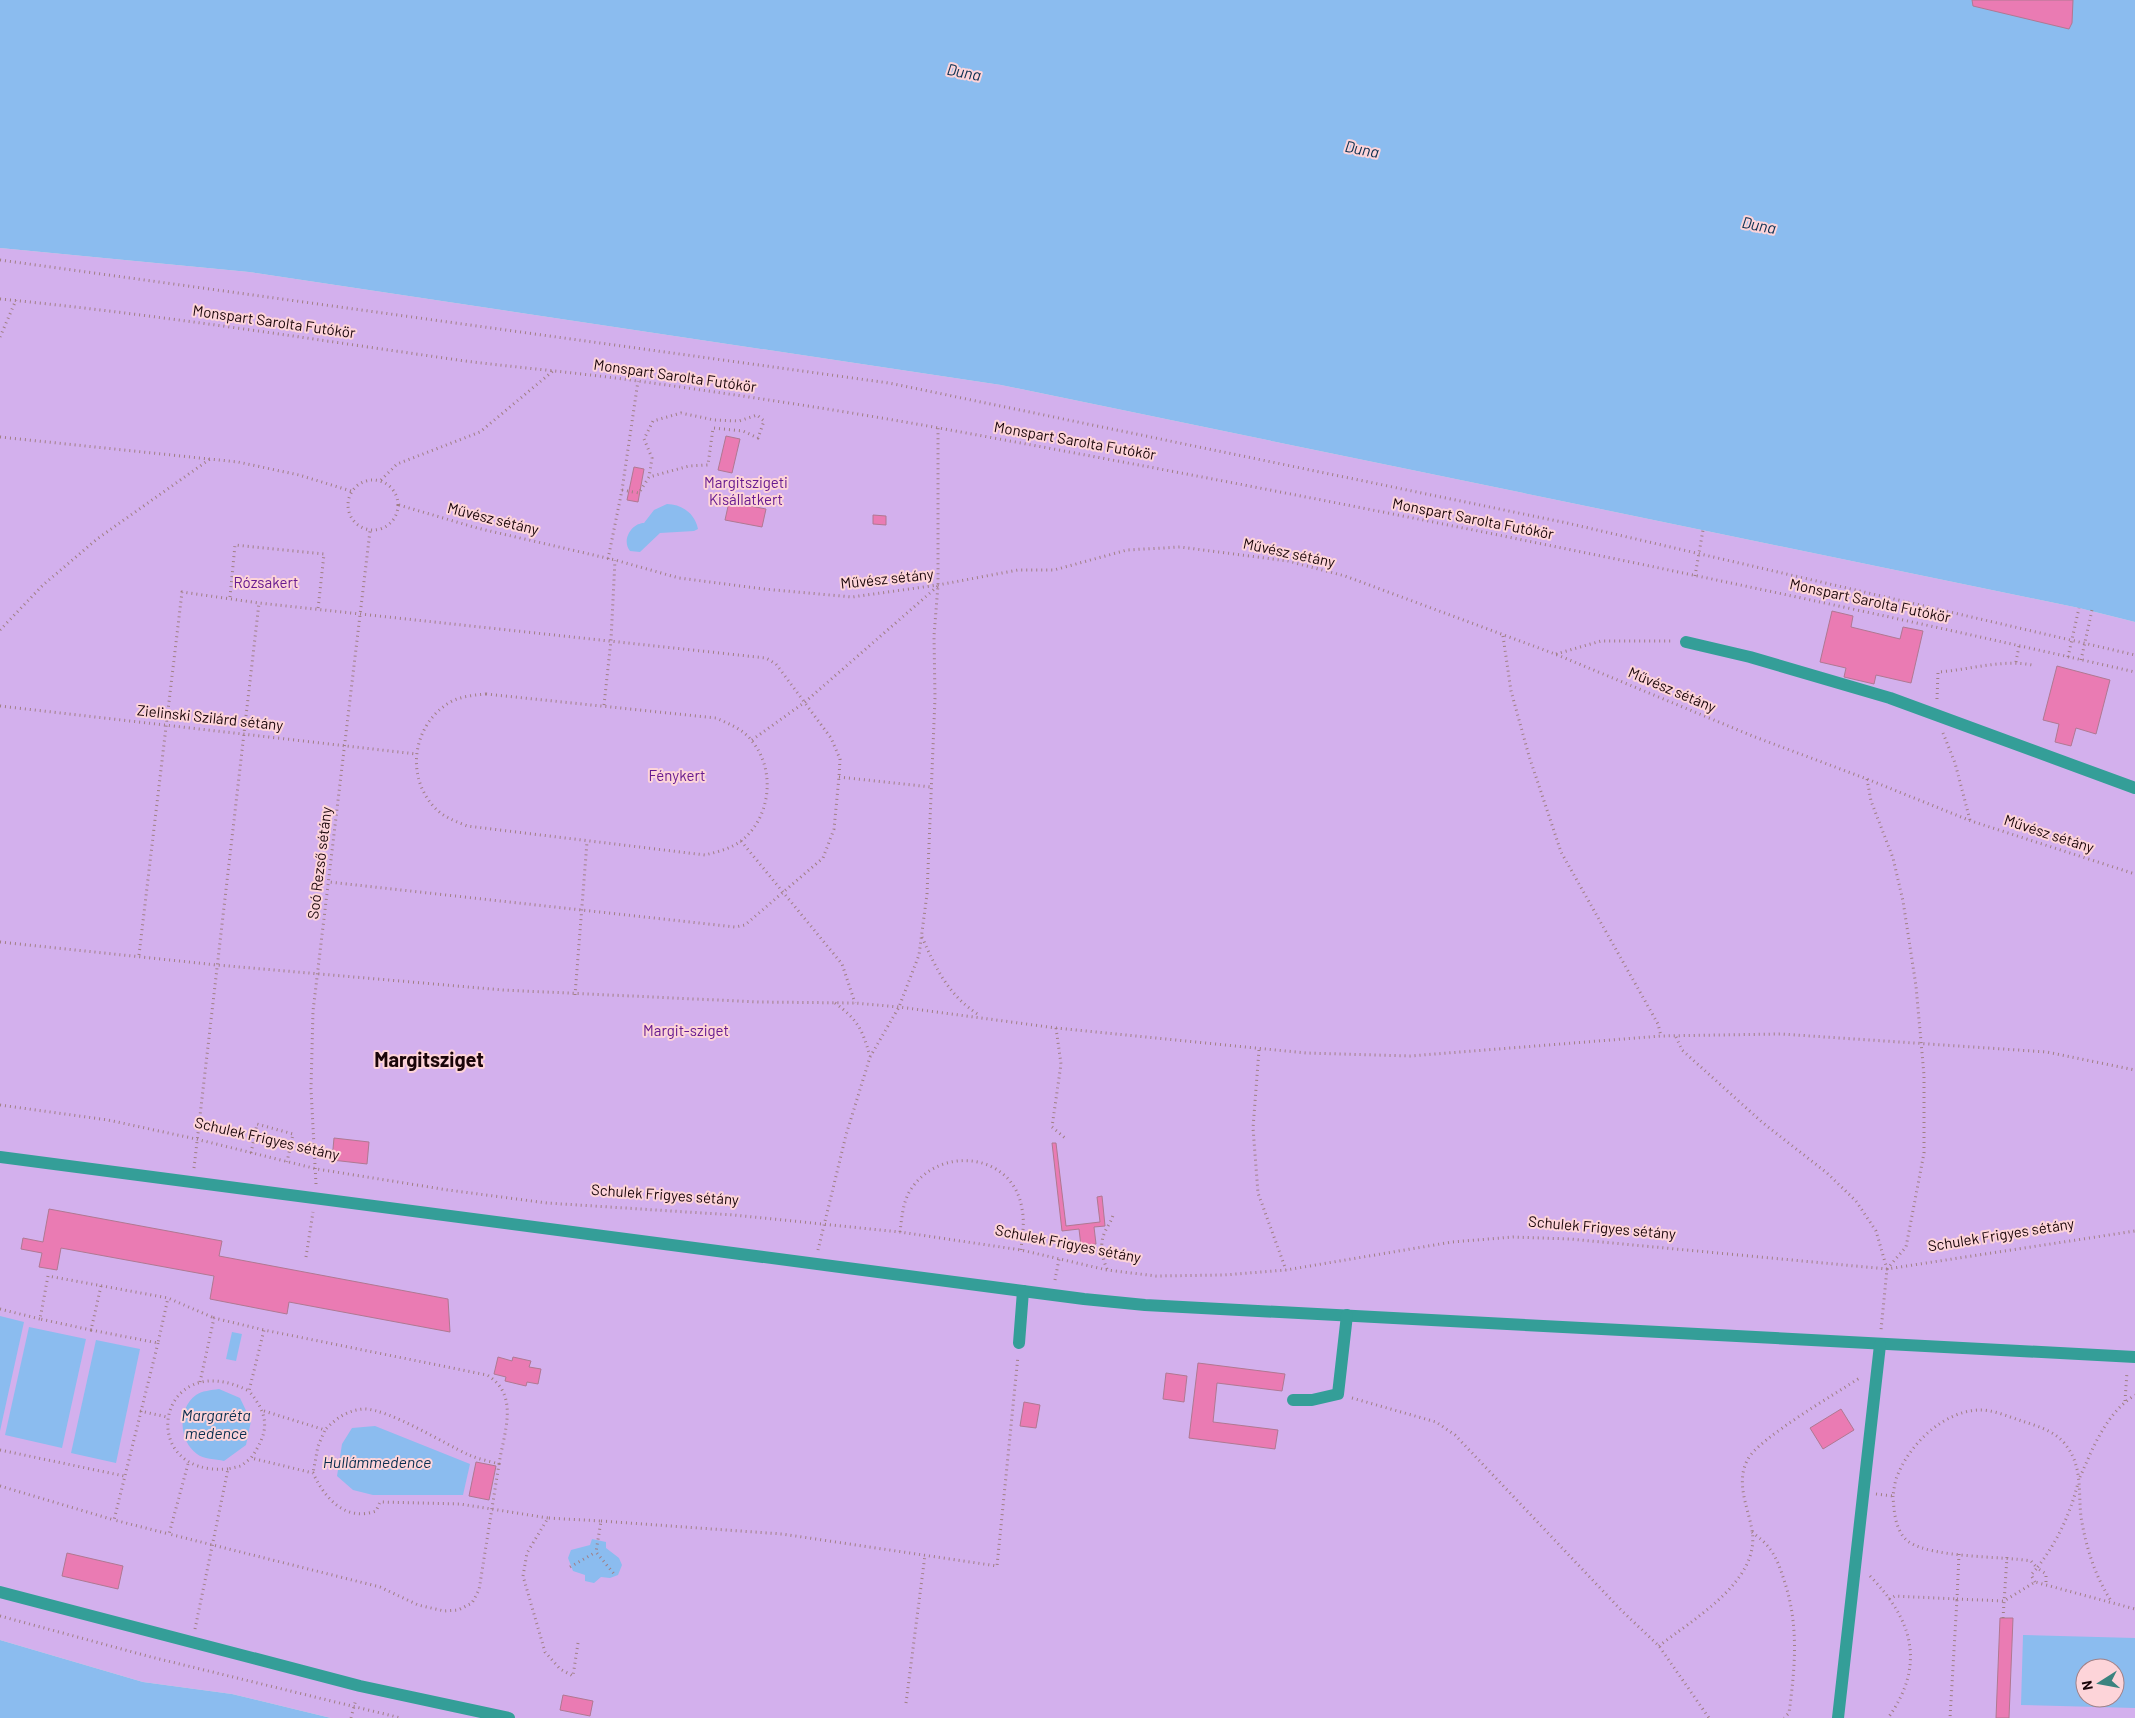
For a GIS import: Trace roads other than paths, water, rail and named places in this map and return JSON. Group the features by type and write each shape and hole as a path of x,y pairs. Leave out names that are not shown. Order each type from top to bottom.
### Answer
{"street":[{"path":"1686,642 1750,657 1881,695 2135,788"},
{"path":"0,1157 816,1262 1023,1291 1145,1305 1880,1345 2135,1356"},
{"path":"1019,1343 1023,1291"},
{"path":"1293,1400 1312,1400 1338,1394 1347,1315"},
{"path":"1838,1718 1880,1345"},
{"path":"0,1592 360,1686 509,1718"}],"water":[{"name":"Duna","path":"0,0 2135,0 2135,622 2079,608 1001,385 249,272 0,248"},
{"path":"667,504 687,510 694,518 698,529 694,531 660,533 640,552 630,551 627,537 632,529 644,523 654,510"},
{"path":"0,1316 24,1322 0,1431"},
{"path":"29,1327 86,1339 62,1448 5,1435"},
{"path":"232,1332 242,1334 236,1361 226,1359"},
{"path":"96,1340 140,1349 116,1463 71,1453"},
{"name":"Margaréta medence","path":"219,1389 240,1398 251,1421 246,1445 224,1461 206,1458 197,1454 187,1441 183,1425 183,1416 186,1408 196,1395"},
{"name":"Hullámmedence","path":"375,1426 470,1464 463,1495 373,1495 353,1490 337,1476 342,1444 352,1428"},
{"path":"592,1539 606,1542 606,1548 619,1558 622,1565 618,1575 610,1578 601,1577 594,1583 585,1581 585,1575 573,1571 568,1558 571,1550 590,1545"},
{"path":"2023,1635 2135,1638 2135,1708 2125,1708 2125,1658 2075,1658 2075,1706 2021,1705"},
{"path":"0,1640 143,1682 232,1694 331,1718 0,1718"}],"district":[{"name":"Margitsziget","path":"429,1060"}],"park label":[{"name":"Margitszigeti Kisállatkert","path":"746,492"},
{"name":"Rózsakert","path":"266,583"},
{"name":"Fénykert","path":"677,776"},
{"name":"Margit-sziget","path":"686,1031"}]}
